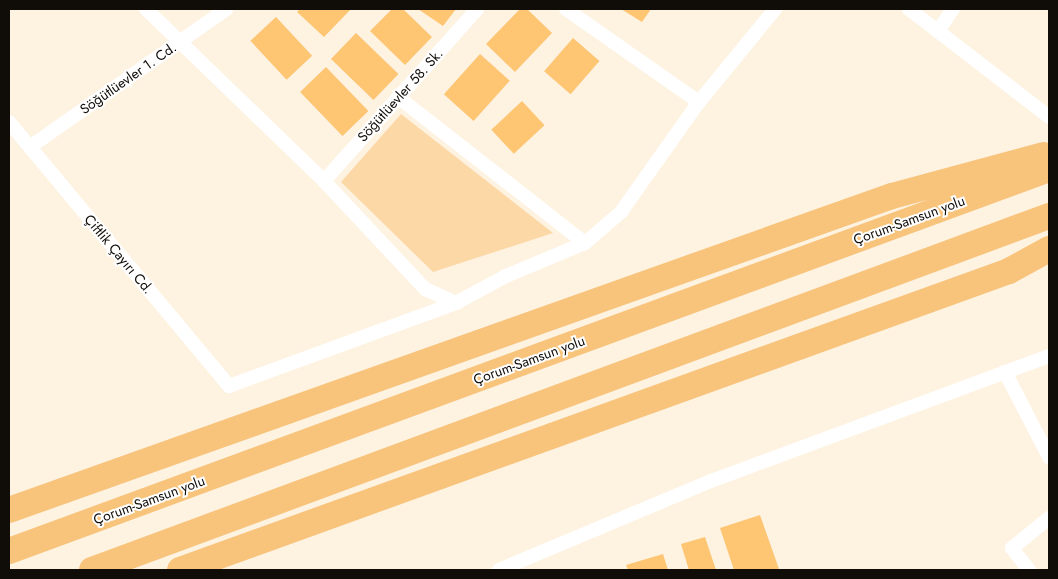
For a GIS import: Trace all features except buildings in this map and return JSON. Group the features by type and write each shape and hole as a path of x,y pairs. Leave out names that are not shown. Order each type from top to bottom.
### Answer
{"highway":[{"path":"9,510 892,196 1049,153"},
{"name":"Çorum-Samsun yolu","path":"9,551 1049,169"},
{"path":"92,570 1049,216"},
{"path":"180,570 1009,271 1049,249"}],"street":[{"path":"146,9 324,181 425,289 456,303 506,276 585,243 620,212 699,102 775,9"},
{"name":"Söğütlüevler 1. Cd.","path":"30,147 226,9"},
{"name":"Söğütlüevler 58. Sk.","path":"324,181 477,9"},
{"path":"566,9 699,102"},
{"path":"909,9 1049,117"},
{"path":"938,31 953,9"},
{"path":"398,97 585,243"},
{"name":"Çiftlik Çayırı Cd.","path":"9,122 229,386 456,303"},
{"path":"499,570 711,481 1049,356"},
{"path":"1006,372 1049,457"},
{"path":"1029,570 1012,548 1049,518"}],"shaded area":[{"path":"401,114 553,233 433,272 341,182"}]}
